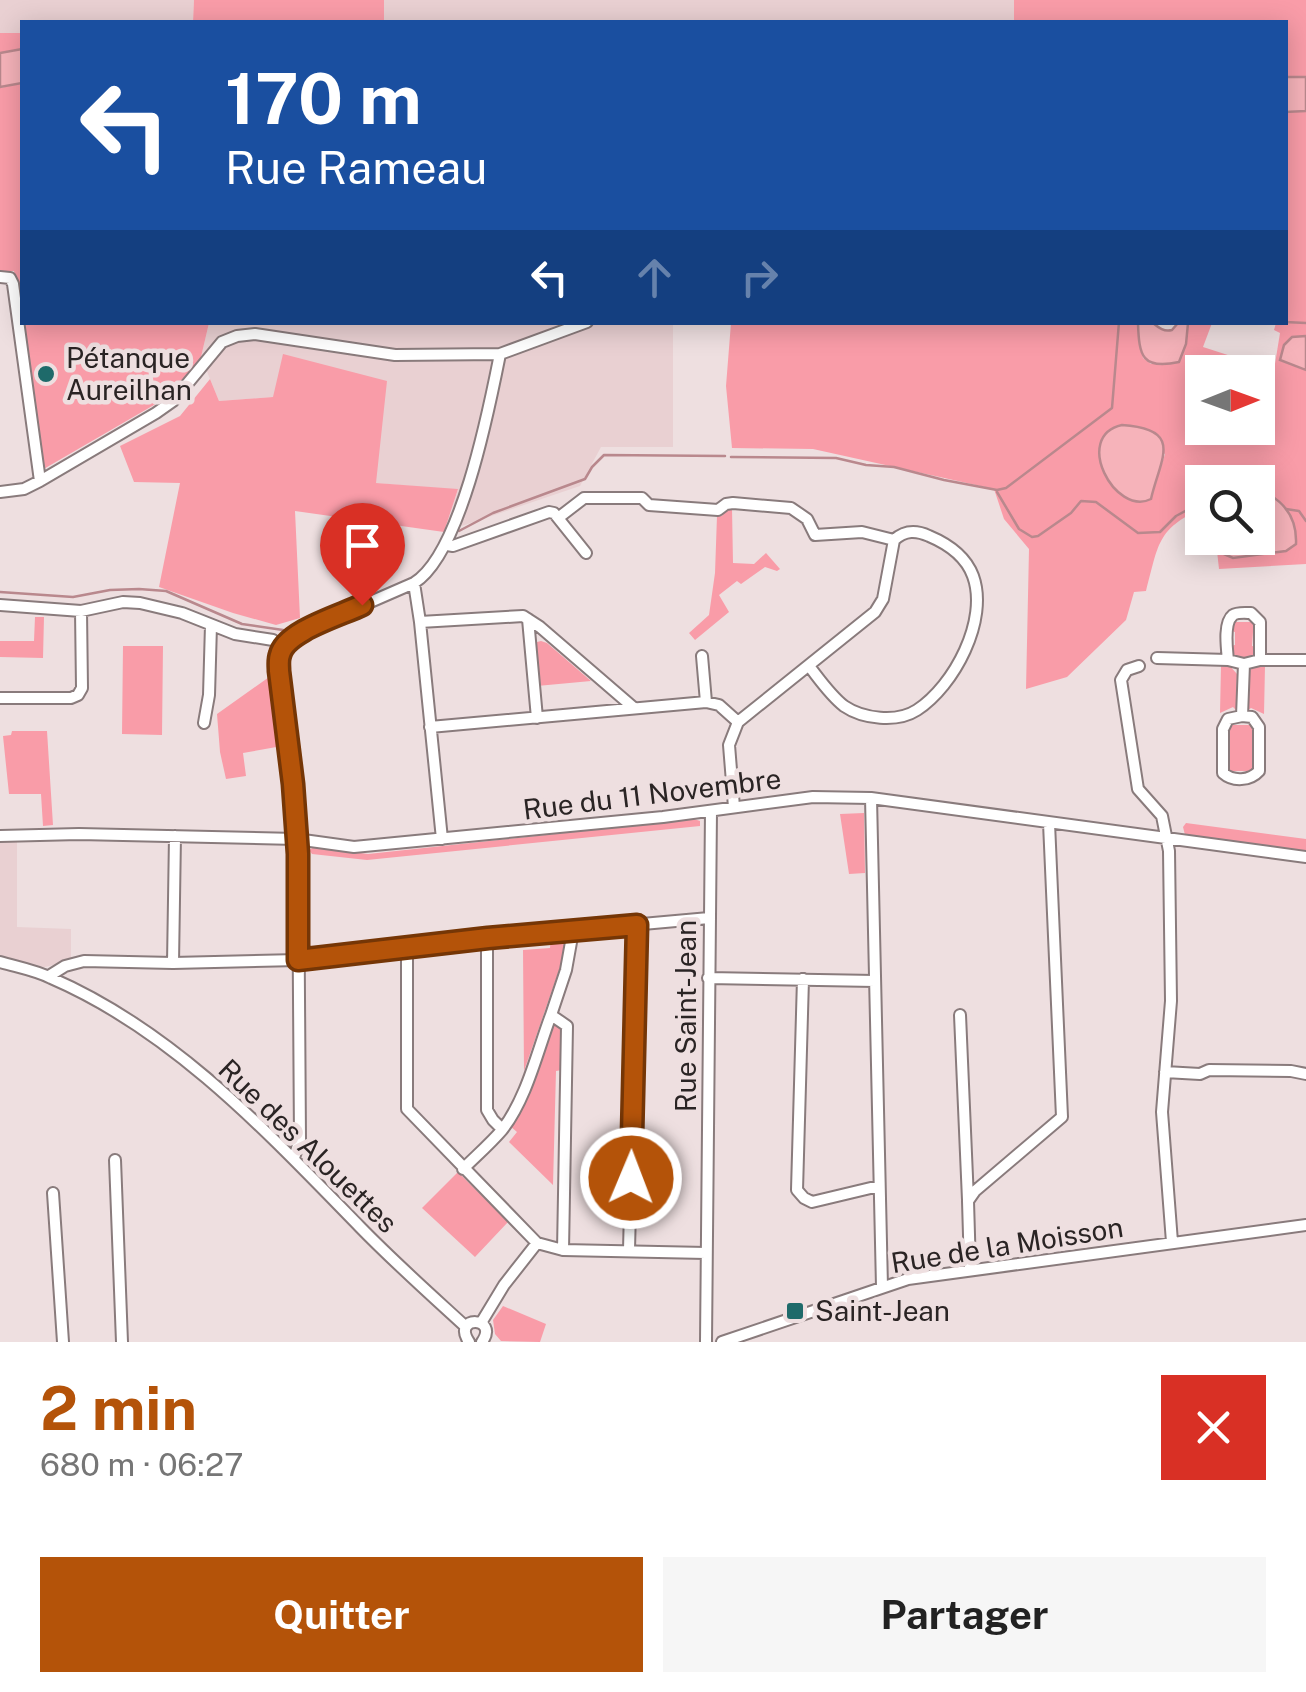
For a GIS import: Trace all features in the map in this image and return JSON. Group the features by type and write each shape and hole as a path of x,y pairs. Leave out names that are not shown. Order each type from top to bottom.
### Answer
{"street":[{"path":"5,278 13,284 40,482"},
{"path":"0,492 40,482 173,401 222,342 237,336 255,334 395,355 500,354 579,325"},
{"path":"294,1158 300,1139 298,854 280,654 288,642 306,630 424,577 447,544 459,513 500,354"},
{"path":"558,518 584,498 642,498 649,505 718,510 733,503 791,508 807,519 815,534 862,532 894,540"},
{"path":"447,544 454,546 544,512 554,514 586,552"},
{"path":"734,807 730,745 738,722 875,612 883,599 894,540 911,532 942,541 960,556 973,576 976,612 961,660 944,686 917,710 894,718 870,716 847,708 809,666"},
{"path":"414,583 442,840"},
{"path":"0,604 81,611 122,602 140,603 182,613 235,634 273,640"},
{"path":"0,698 78,695 82,688 81,611"},
{"path":"1228,660 1230,617 1243,613 1251,613 1260,622 1260,660"},
{"path":"420,622 524,616 634,708"},
{"path":"528,619 536,718"},
{"path":"204,722 210,695 211,625"},
{"path":"702,656 706,702"},
{"path":"1157,658 1244,664 1306,660"},
{"path":"1242,716 1244,664"},
{"path":"1139,666 1126,670 1122,680 1138,788 1162,816 1171,882 1171,1001 1162,1112 1172,1242"},
{"path":"430,727 706,702 720,705 738,722"},
{"path":"1242,716 1252,718 1260,727 1259,770 1248,779 1234,779 1222,773 1222,729 1228,718 1242,716"},
{"name":"Rue du 11 Novembre","path":"0,836 296,839 354,847 813,797 871,798 1306,857"},
{"path":"871,798 882,1287"},
{"name":"Rue Saint-Jean","path":"706,1342 711,811"},
{"path":"968,1202 974,1190 1062,1116 1049,823"},
{"path":"173,963 174,836"},
{"path":"49,976 64,966 84,961 298,960 709,918"},
{"path":"629,1250 637,925"},
{"path":"463,1169 502,1129 519,1100 566,970 573,930"},
{"path":"488,938 488,1110 502,1129"},
{"path":"406,948 406,1109 463,1169 537,1243 562,1250 706,1252"},
{"name":"Rue des Alouettes","path":"0,962 49,976 108,1006 153,1035 294,1158 358,1226 466,1327"},
{"path":"708,978 875,980"},
{"path":"803,980 798,1190 812,1202 879,1186"},
{"path":"551,1014 567,1026 562,1250"},
{"path":"960,1015 970,1269"},
{"path":"1165,1072 1274,1070 1306,1074"},
{"path":"115,1160 122,1342"},
{"path":"53,1193 63,1342"},
{"name":"Rue de la Moisson","path":"722,1342 908,1279 1306,1225"},
{"path":"481,1323 537,1243"},
{"path":"469,1342 464,1334 474,1322 481,1323 487,1332 485,1341"}],"shaded area":[{"path":"0,0 194,0 193,20 20,20 20,33 0,33"},
{"path":"194,0 384,0 384,20 193,20"},
{"path":"384,0 1014,0 1014,20 384,20"},
{"path":"1014,0 1306,0 1306,77 1288,77 1288,20 1014,20"},
{"path":"0,33 20,33 20,49 0,53"},
{"path":"20,49 20,83 0,87 0,53"},
{"path":"1288,77 1306,77 1306,111 1288,112"},
{"path":"20,83 20,314 14,271 0,272 0,88"},
{"path":"1306,111 1306,336 1288,342 1281,361 1306,370 1306,564 1219,569 1217,555 1275,555 1296,544 1290,515 1275,499 1275,465 1185,465 1185,517 1162,540 1146,591 1134,592 1126,620 1067,677 1026,689 1029,549 1004,519 994,489 813,449 732,448 726,386 731,325 1138,325 1143,358 1151,364 1175,364 1188,325 1211,325 1203,347 1228,355 1185,355 1185,445 1275,445 1275,364 1280,333 1274,330 1275,325 1288,325 1288,112","holes":["1109,430 1165,454 1151,499 1125,497 1106,474 1100,447"]},
{"path":"22,325 209,325 201,357 166,398 42,470"},
{"path":"209,325 673,325 673,447 601,447 580,486 444,532 458,490 376,483 273,397 219,401 201,357"},
{"path":"1138,325 1172,330 1176,325 1188,325 1179,362 1150,362 1140,344"},
{"path":"1306,336 1306,370 1280,360 1284,345 1292,337"},
{"path":"283,354 387,381 376,483 458,489 444,532 295,511 300,618 276,625 159,587 180,483 134,482 120,446 180,416 210,379 219,401 273,397"},
{"path":"1122,425 1142,428 1161,440 1164,448 1151,499 1137,501 1124,497 1104,473 1100,444 1107,432"},
{"path":"1275,499 1290,515 1295,528 1296,544 1275,552"},
{"path":"728,507 732,508 733,563 754,564 766,553 780,569 765,567 719,595 729,612 695,640 689,633 709,615 717,516 722,516"},
{"path":"35,617 44,617 43,658 0,657 0,641 34,641"},
{"path":"1235,622 1254,622 1257,631 1253,632 1252,646 1257,647 1256,653 1247,660 1235,656 1230,646 1235,645 1235,632 1231,631"},
{"path":"541,641 591,681 537,686 534,648"},
{"path":"123,646 163,646 162,735 122,734"},
{"path":"1229,665 1237,674 1236,710 1233,707 1220,713 1221,666"},
{"path":"1265,666 1264,714 1248,710 1250,670"},
{"path":"272,675 282,746 243,753 246,776 226,779 217,714"},
{"path":"1229,725 1252,725 1257,733 1253,734 1253,764 1257,768 1250,775 1249,771 1229,774 1225,733"},
{"path":"12,731 47,731 53,825 43,826 41,794 9,794 3,736 11,735"},
{"path":"864,813 865,873 849,874 840,814"},
{"path":"700,821 700,826 367,860 312,854 309,850 314,847 368,854"},
{"path":"1186,823 1306,839 1306,852 1185,835"},
{"path":"17,841 17,927 71,929 71,961 32,970 0,959 0,842"},
{"path":"551,937 565,937 565,953 524,1071 523,950 550,948"},
{"path":"556,1022 564,1030 562,1070 556,1071 553,1185 509,1142 517,1132 510,1126 551,1025"},
{"path":"458,1172 508,1222 475,1257 422,1208"},
{"path":"503,1306 546,1324 540,1342 501,1341 495,1334 493,1320"}],"waterway":[{"path":"1288,322 1306,323"},
{"path":"731,457 836,458 997,490 1006,488 1112,408 1119,325"},
{"path":"459,531 493,513 585,479 604,455 725,456"},
{"path":"997,492 1019,529 1032,537 1071,513 1081,501 1096,502 1138,533 1160,532 1185,511"},
{"path":"1286,509 1299,511 1306,521"},
{"path":"0,592 73,597 110,590 166,591 242,624 283,630"}],"place":[{"name":"Pétanque Aureilhan","path":"46,374"},
{"name":"Saint-Jean","path":"795,1311"}],"route":[{"path":"362,605 306,630 288,642 280,654 298,854 298,960 637,925 631,1178"}]}
